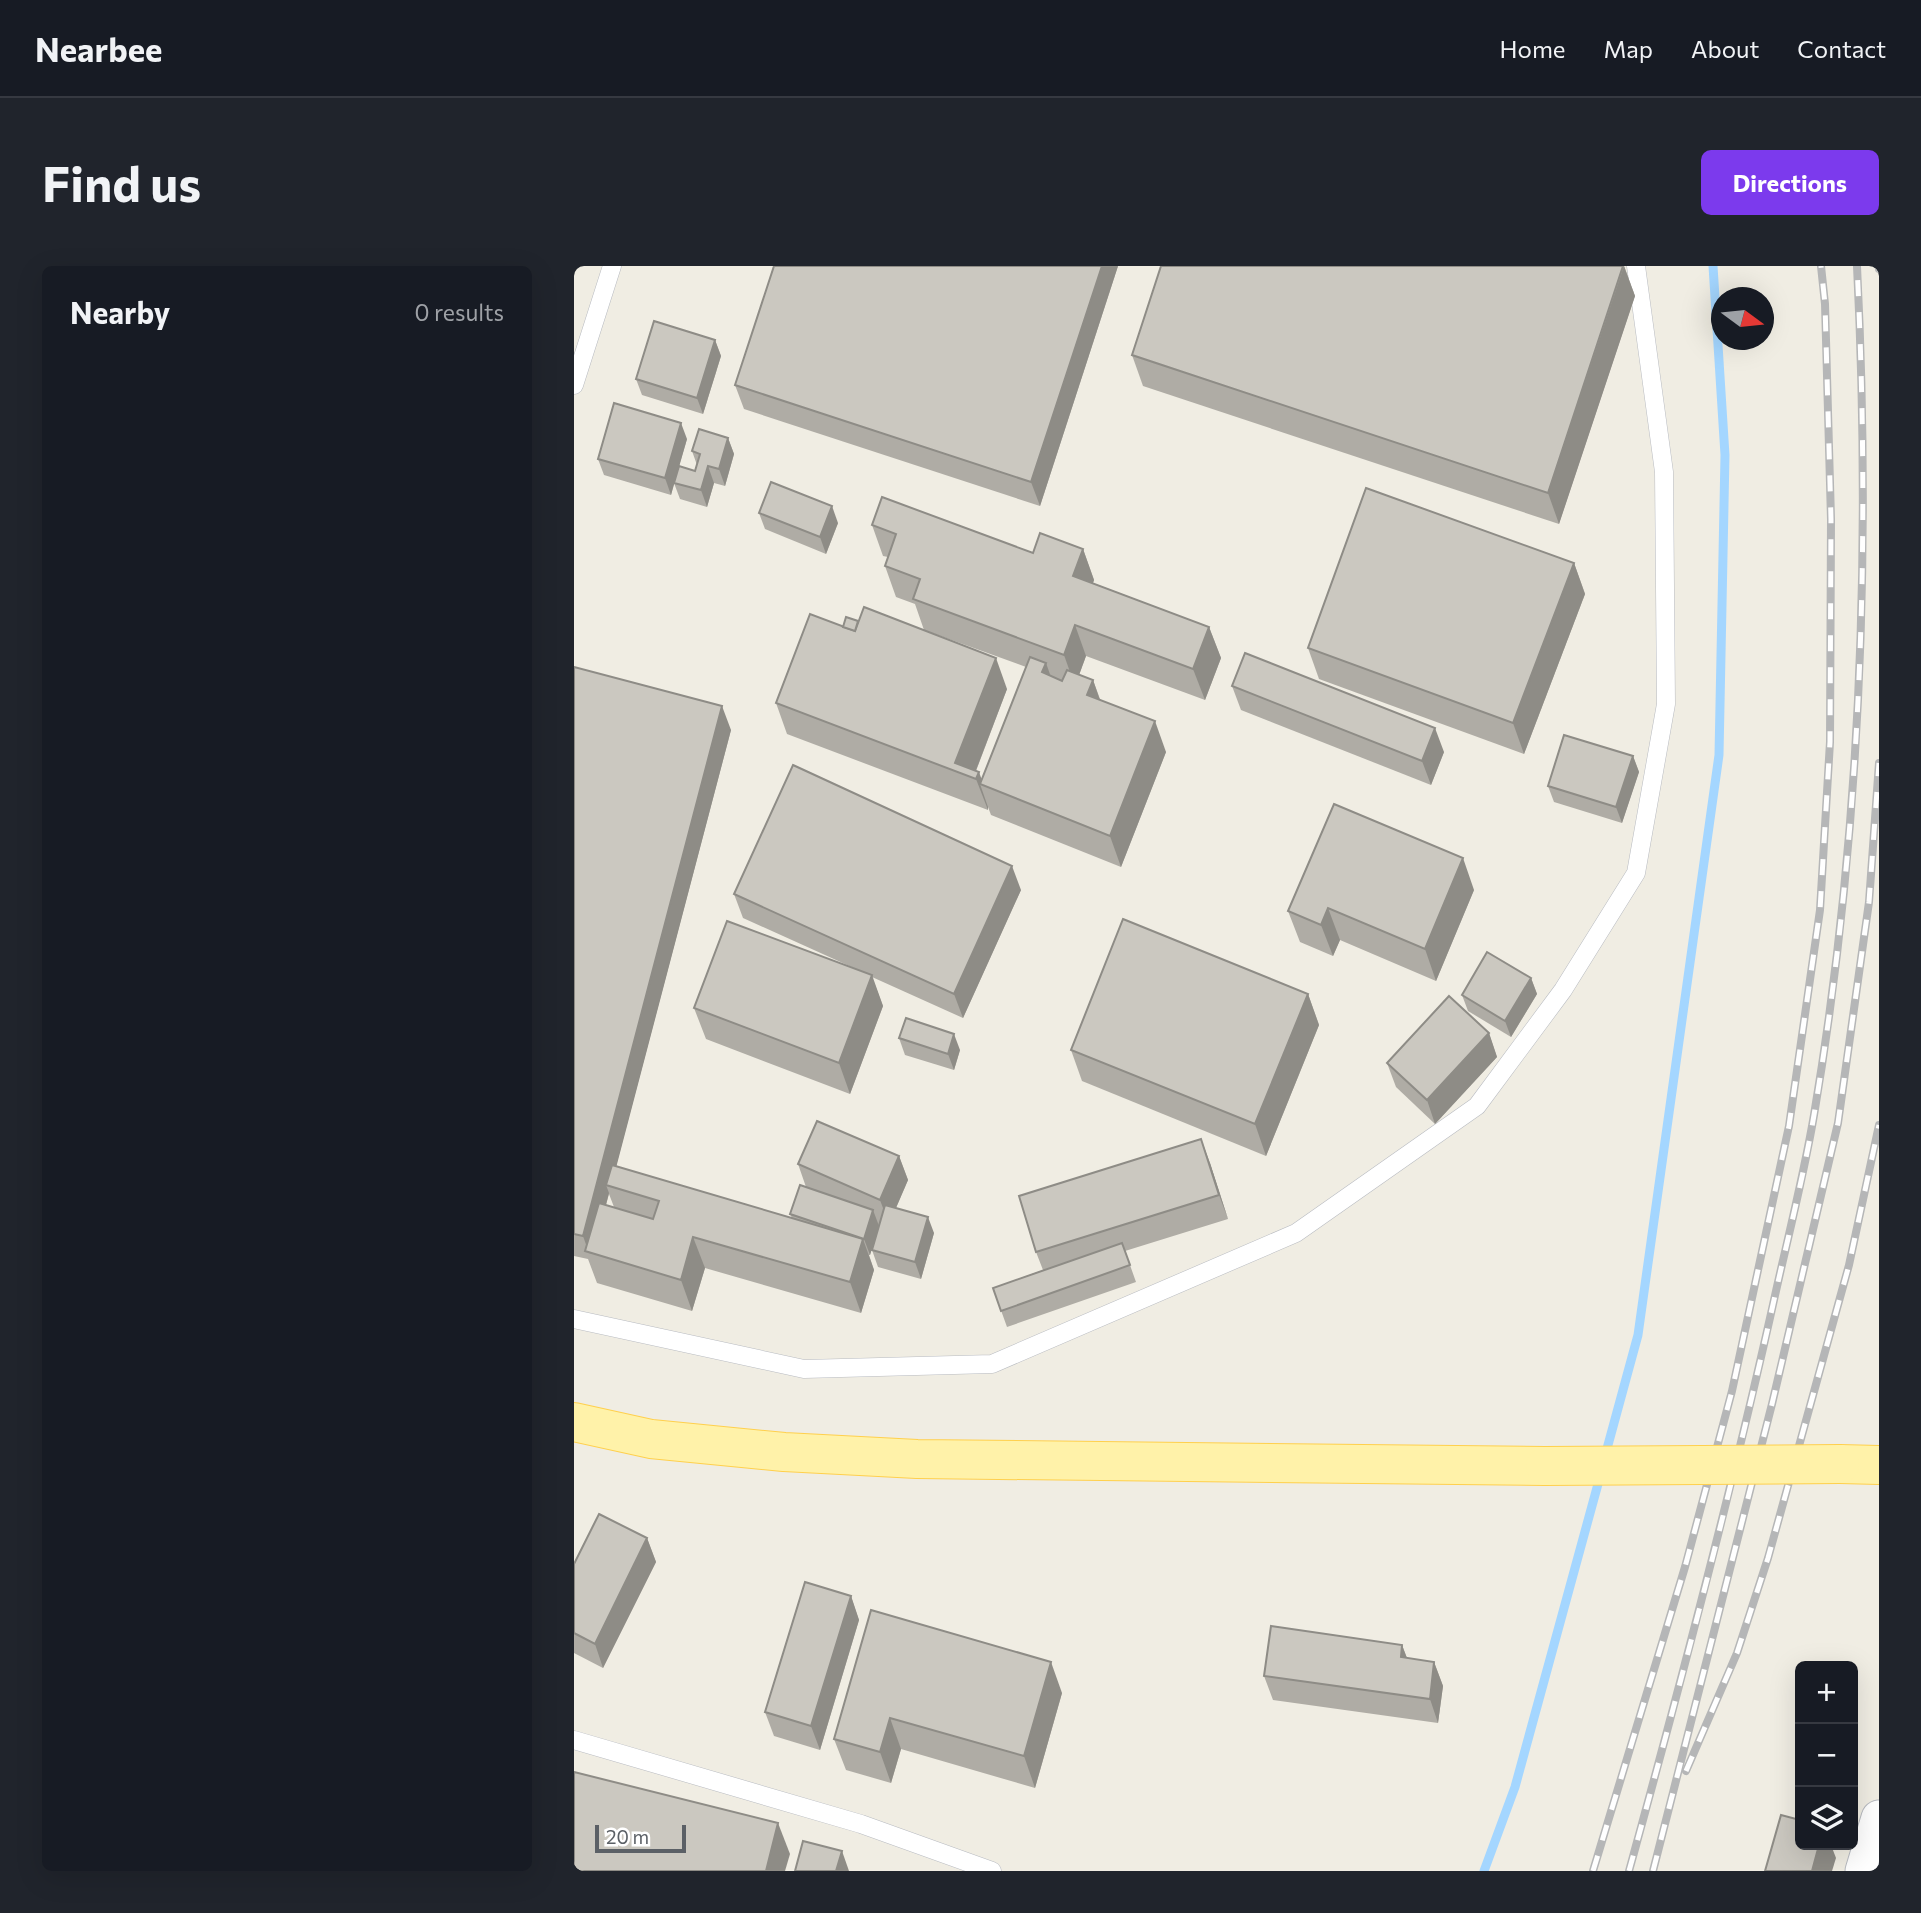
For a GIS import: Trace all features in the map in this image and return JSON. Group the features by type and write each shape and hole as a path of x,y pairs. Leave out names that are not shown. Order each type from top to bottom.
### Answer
{"main road":[{"path":"574,1422 650,1439 784,1452 917,1459 1545,1466 1879,1465"}],"street":[{"path":"1863,1871 1879,1818"}],"lane":[{"path":"574,385 612,266"},
{"path":"574,1320 804,1369 992,1364 1296,1233 1477,1106 1563,990 1636,873 1666,704 1664,472 1636,266"},
{"path":"574,1740 861,1824 992,1871"}],"building":[{"path":"774,266 1102,266 1031,482 735,385"},
{"path":"1161,266 1623,266 1548,493 1132,355"},
{"path":"654,321 715,340 697,398 636,379"},
{"path":"614,403 681,423 665,478 598,459"},
{"path":"699,429 728,438 719,469 708,466 701,490 674,483 679,466 695,471 700,454 692,451"},
{"path":"771,482 832,506 820,537 759,513"},
{"path":"1366,488 1574,563 1513,723 1308,648"},
{"path":"882,497 1033,553 1040,533 1083,549 1073,576 1209,627 1193,669 1075,625 1064,655 913,599 920,579 885,566 896,534 872,525"},
{"path":"864,607 996,658 955,763 979,772 976,779 776,703 810,614 855,631"},
{"path":"846,617 858,621 855,631 843,627"},
{"path":"1245,653 1435,728 1422,761 1232,686"},
{"path":"1030,657 1046,663 1042,672 1062,681 1067,670 1093,680 1087,695 1155,721 1110,836 980,784"},
{"path":"574,667 722,706 583,1236 574,1234"},
{"path":"1564,735 1633,756 1616,807 1548,786"},
{"path":"793,765 1012,866 954,994 734,894"},
{"path":"1334,804 1463,858 1425,949 1328,908 1321,925 1288,911"},
{"path":"1123,919 1308,994 1255,1124 1071,1050"},
{"path":"727,921 872,975 839,1063 694,1008"},
{"path":"1487,952 1531,978 1505,1021 1462,995"},
{"path":"1449,996 1489,1033 1427,1100 1387,1063"},
{"path":"906,1018 954,1034 948,1054 899,1038"},
{"path":"817,1121 899,1156 880,1200 798,1164"},
{"path":"1201,1139 1219,1195 1036,1252 1019,1196"},
{"path":"612,1165 863,1239 850,1282 693,1237 681,1280 585,1251 599,1203 653,1219 659,1201 606,1185"},
{"path":"800,1185 873,1210 864,1239 790,1214"},
{"path":"885,1205 928,1217 915,1262 872,1250"},
{"path":"1122,1243 1130,1265 1001,1311 993,1288"},
{"path":"599,1514 647,1538 595,1644 574,1633 574,1564"},
{"path":"805,1582 851,1596 811,1726 765,1712"},
{"path":"871,1610 1051,1662 1024,1756 890,1718 880,1752 834,1739"},
{"path":"1271,1626 1402,1645 1401,1657 1434,1662 1430,1699 1264,1676"},
{"path":"574,1772 778,1823 766,1871 574,1871"},
{"path":"1781,1815 1795,1819 1795,1850 1818,1850 1812,1871 1765,1871"},
{"path":"803,1841 842,1851 836,1871 795,1871"}],"waterway":[{"path":"1605,1456 1638,1335 1719,755 1725,455 1713,266"},
{"path":"1484,1871 1515,1787 1601,1473"}],"railway":[{"path":"1593,1871 1685,1567 1732,1391 1789,1126 1820,910 1830,742 1831,519 1825,304 1821,266"},
{"path":"1629,1871 1706,1582 1760,1364 1806,1159 1830,1010 1852,798 1862,585 1863,479 1857,266"},
{"path":"1653,1871 1772,1404 1838,1123 1869,902 1879,763"},
{"path":"1686,1771 1737,1653 1768,1558 1849,1265 1879,1125"}]}
